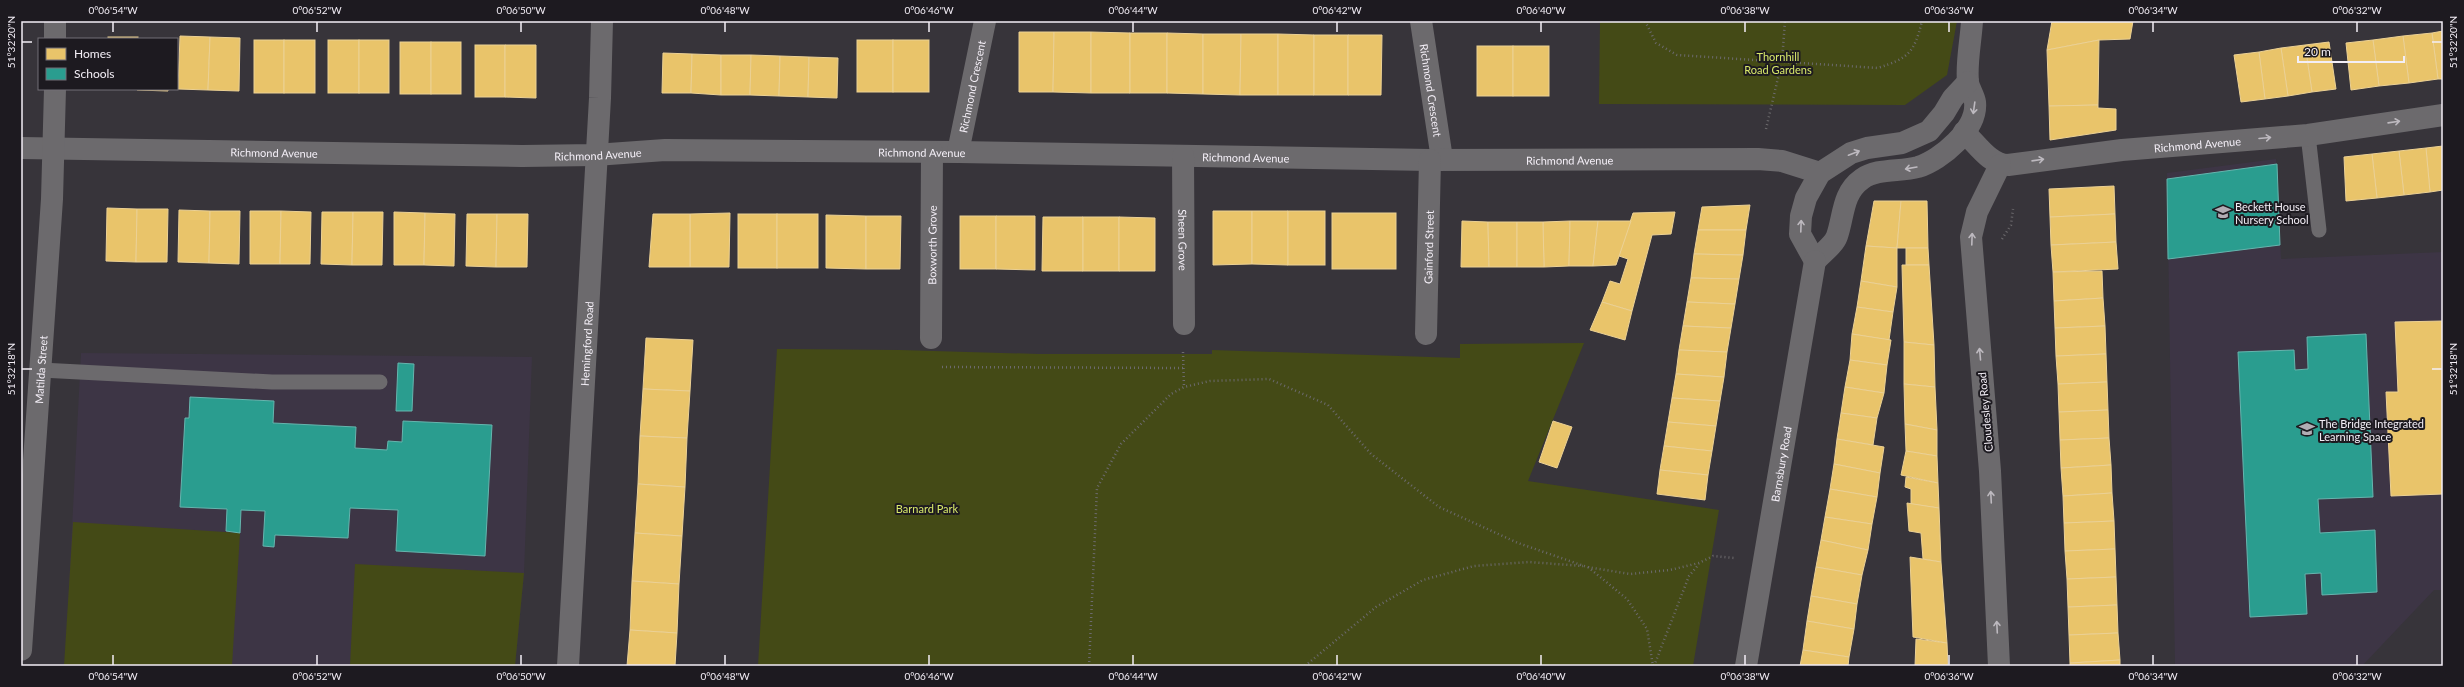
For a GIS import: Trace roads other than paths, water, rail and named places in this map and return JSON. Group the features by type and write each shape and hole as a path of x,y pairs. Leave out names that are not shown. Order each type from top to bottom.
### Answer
{"street":[{"path":"55,21 55,38"},
{"name":"Hemingford Road","path":"568,666 595,155 600,98 602,21"},
{"name":"Richmond Crescent","path":"958,152 985,21"},
{"name":"Richmond Crescent","path":"1421,21 1436,160"},
{"path":"1968,82 1953,98 1944,113 1929,131 1902,144 1867,148 1851,154 1820,173 1806,198 1801,216 1800,234 1815,261 1836,238 1843,206 1848,194 1861,179 1877,173 1916,167 1930,162 1946,152 1964,132 1973,113 1975,102 1968,82 1972,21"},
{"name":"Matilda Street","path":"21,650 55,149 55,90"},
{"name":"Richmond Avenue","path":"2000,165 2122,150 2308,135 2443,115"},
{"path":"1964,132 2000,165"},
{"name":"Richmond Avenue","path":"21,148 522,156 595,155 665,150 958,152 1436,160 1758,159 1782,160 1820,173"},
{"name":"Boxworth Grove","path":"931,338 932,152"},
{"name":"Sheen Grove","path":"1183,156 1184,324"},
{"name":"Gainford Street","path":"1426,334 1436,160"},
{"name":"Cloudesley Road","path":"1999,666 1990,471 1971,237 1977,212 2000,165"},
{"name":"Barnsbury Road","path":"1746,666 1762,561 1815,261"}],"lane":[{"path":"2308,135 2319,230"},
{"path":"41,370 272,382 380,382"}],"place":[{"name":"Beckett House Nursery School","path":"2223,212"},
{"name":"The Bridge Integrated Learning Space","path":"2307,429"}],"park label":[{"name":"Thornhill Road Gardens","path":"1778,62"},
{"name":"Barnard Park","path":"927,508"}]}
